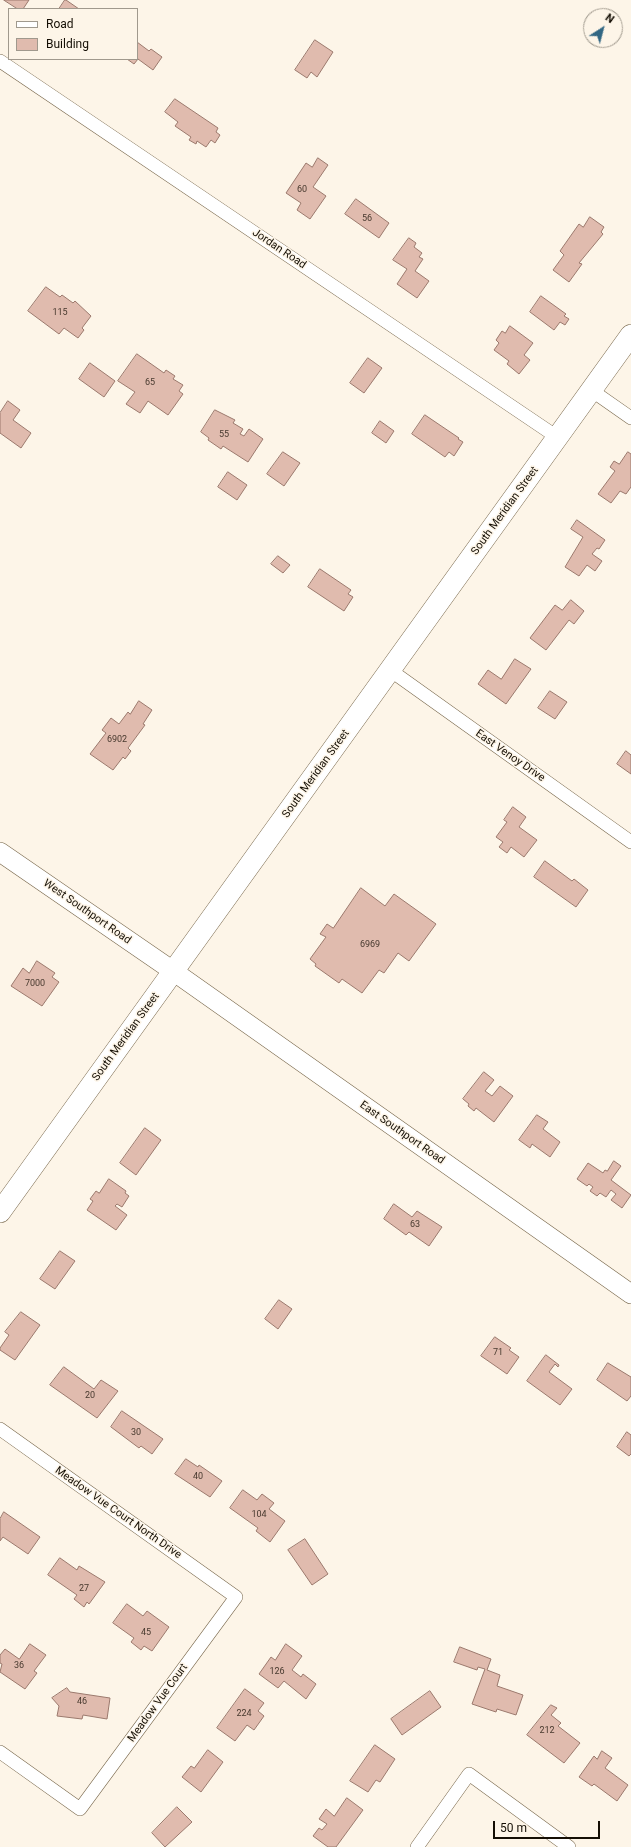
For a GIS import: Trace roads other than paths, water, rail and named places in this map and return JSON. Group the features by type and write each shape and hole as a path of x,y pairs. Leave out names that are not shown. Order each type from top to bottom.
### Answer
{"main road":[{"name":"South Meridian Street","path":"0,1212 631,335"},
{"name":"West Southport Road","path":"0,852 173,972"},
{"name":"East Southport Road","path":"173,972 631,1294"}],"street":[{"name":"Jordan Road","path":"0,61 558,438"},
{"path":"591,390 631,418"},
{"name":"East Venoy Drive","path":"390,670 631,842"},
{"name":"Meadow Vue Court North Drive","path":"0,1429 236,1597"},
{"name":"Meadow Vue Court","path":"0,1752 80,1809 236,1597"},
{"path":"417,1847 469,1774 569,1847"}]}
